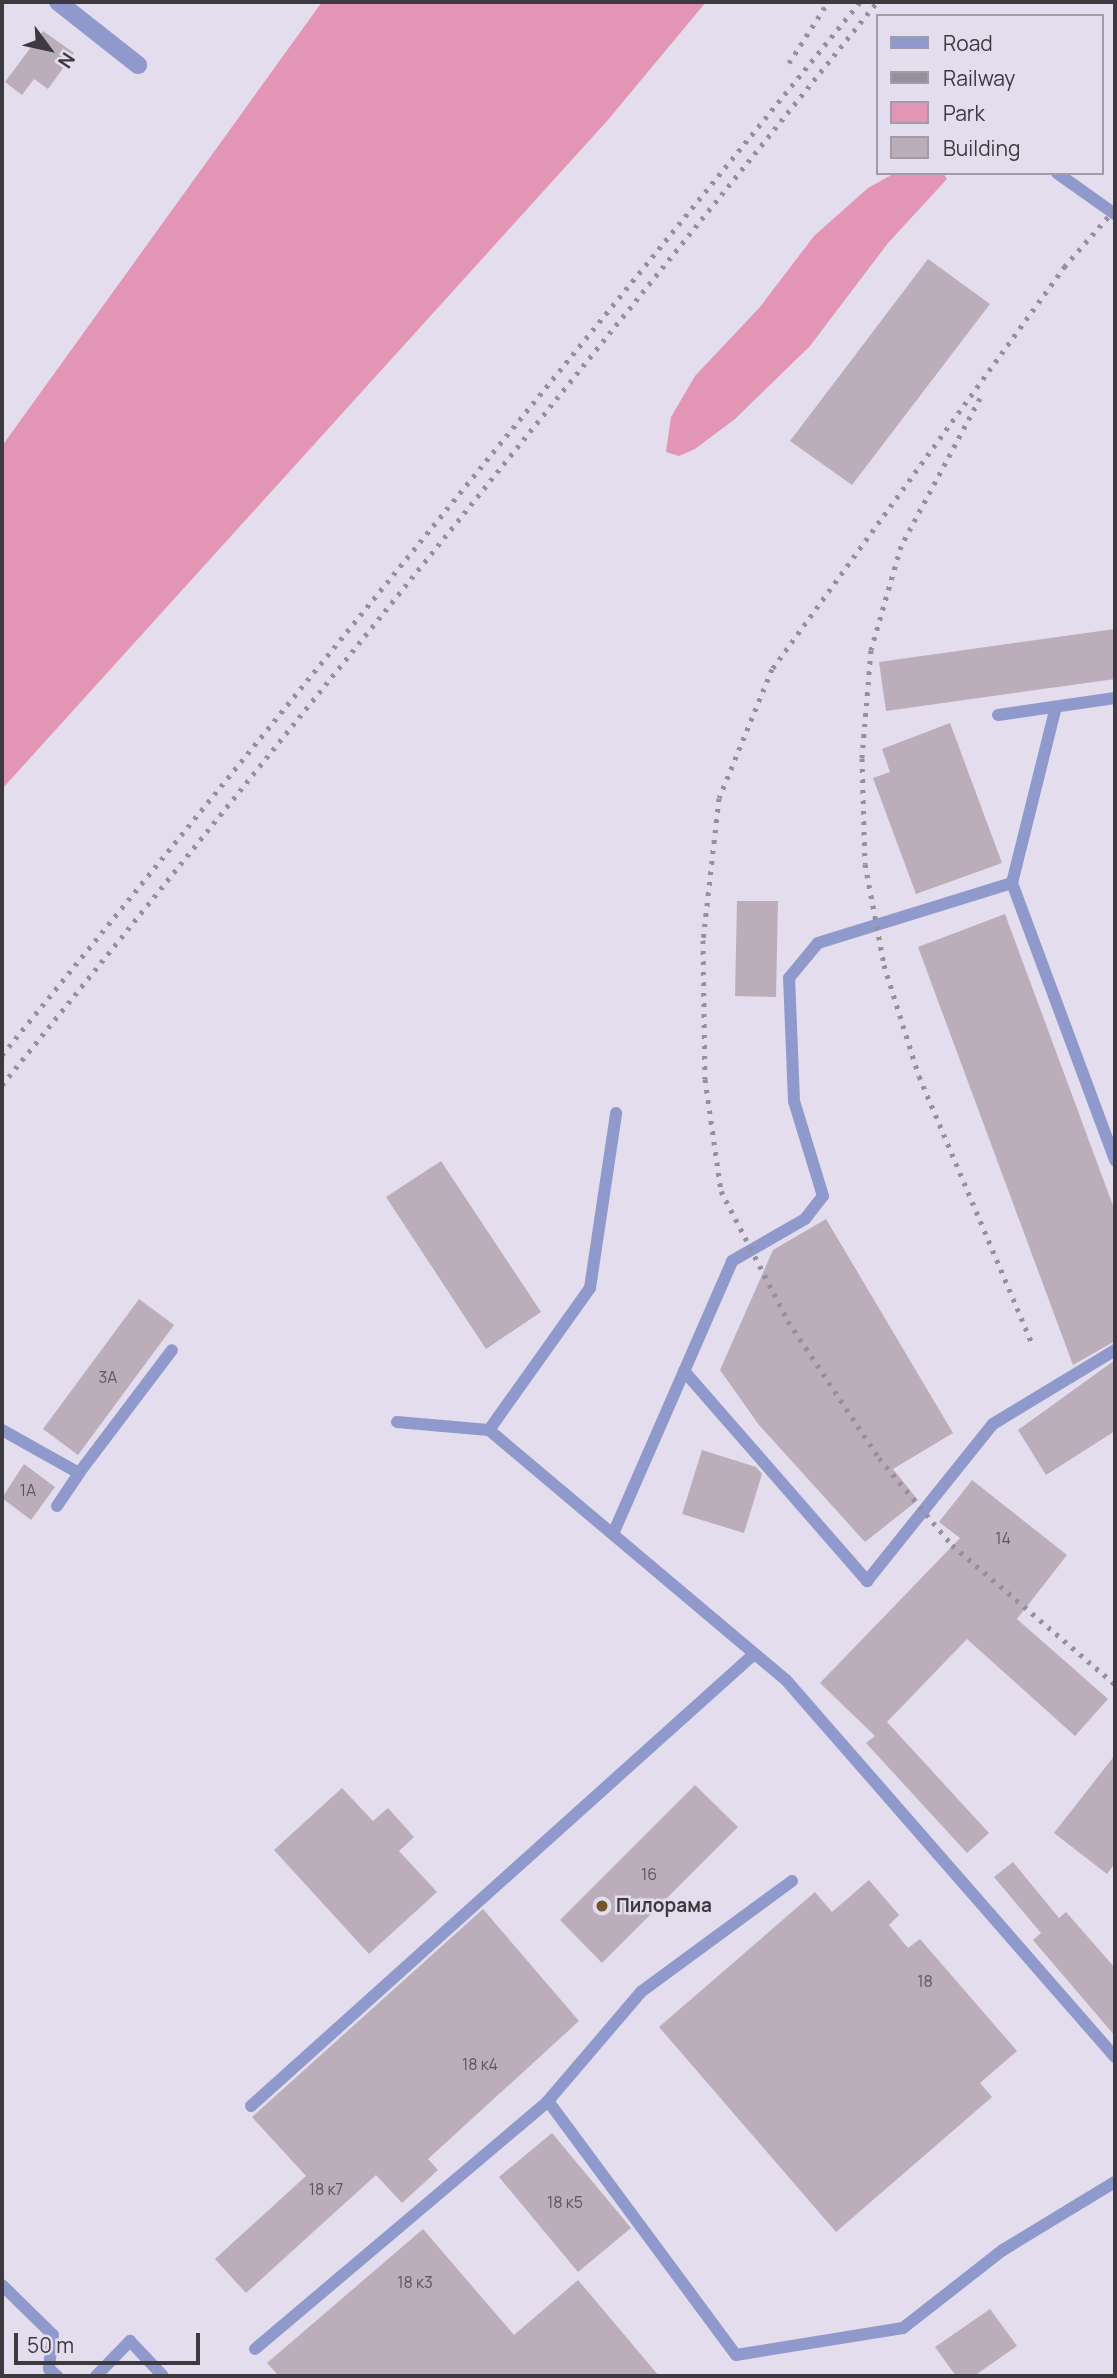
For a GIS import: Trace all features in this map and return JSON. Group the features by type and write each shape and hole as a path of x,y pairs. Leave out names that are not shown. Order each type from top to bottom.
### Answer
{"street":[{"path":"58,2 138,65"}],"lane":[{"path":"1060,175 1115,214"},
{"path":"998,715 1115,698"},
{"path":"1056,707 1012,883 1115,1160"},
{"path":"612,1534 732,1261 805,1219 823,1196 794,1101 789,978 818,943 1012,883"},
{"path":"489,1430 590,1289 616,1113"},
{"path":"57,1506 172,1350"},
{"path":"684,1371 867,1581 993,1424 1115,1350"},
{"path":"397,1422 489,1430 786,1680 1115,2057"},
{"path":"2,1430 79,1473"},
{"path":"251,2106 754,1654"},
{"path":"255,2349 548,2101 641,1992 792,1881"},
{"path":"548,2101 736,2354 903,2328 1003,2250 1115,2182"},
{"path":"2,2285 53,2335 49,2369 57,2376"},
{"path":"96,2376 130,2341 163,2376"}],"green space":[{"path":"322,2 706,2 607,121 2,789 2,446"},
{"path":"891,175 944,175 947,179 888,243 810,346 735,419 695,449 679,456 666,452 671,417 695,376 760,307 814,236 868,188"}],"building":[{"path":"43,31 74,53 48,89 34,79 22,95 5,82"},
{"path":"928,259 990,304 852,485 790,441"},
{"path":"1115,629 1115,679 886,711 879,662"},
{"path":"950,723 1002,863 916,894 873,778 890,772 882,749"},
{"path":"737,901 778,901 776,997 735,996"},
{"path":"1005,914 1115,1211 1115,1341 1073,1365 918,947"},
{"path":"441,1161 541,1312 486,1349 386,1197"},
{"path":"826,1219 953,1433 893,1469 918,1500 865,1542 759,1425 720,1370 773,1250"},
{"path":"139,1299 174,1325 78,1455 43,1429"},
{"path":"1115,1360 1115,1431 1046,1475 1018,1430"},
{"path":"702,1450 756,1467 762,1474 744,1533 682,1514"},
{"path":"24,1464 55,1487 31,1520 2,1498"},
{"path":"972,1480 1067,1555 1017,1619 1108,1699 1075,1736 967,1639 887,1722 989,1833 967,1853 866,1743 875,1736 820,1683 960,1538 939,1522"},
{"path":"1115,1755 1115,1863 1107,1874 1054,1833"},
{"path":"695,1785 738,1827 602,1963 560,1920"},
{"path":"342,1788 373,1821 388,1808 414,1837 399,1851 437,1892 369,1954 274,1850"},
{"path":"1013,1862 1059,1918 1066,1912 1115,1968 1115,2036 1033,1940 1041,1933 994,1877"},
{"path":"869,1880 899,1915 889,1925 908,1948 920,1939 1017,2051 980,2083 992,2097 836,2232 659,2027 815,1892 832,1912"},
{"path":"483,1909 579,2021 428,2159 438,2170 402,2203 376,2175 246,2293 215,2259 306,2176 252,2117"},
{"path":"552,2133 631,2228 578,2272 499,2177"},
{"path":"423,2229 514,2335 578,2280 659,2376 279,2376 267,2363"},
{"path":"990,2309 1017,2346 974,2376 956,2376 935,2347"}],"railway":[{"path":"789,63 828,2"},
{"path":"2,1055 860,2"},
{"path":"2,1085 877,2"},
{"path":"1115,209 1065,266 772,669 719,798 703,940 705,1079 721,1191 788,1321 879,1458 952,1545 1115,1684"},
{"path":"980,398 901,546 871,650 862,758 865,864 884,965 919,1076 1031,1341"}],"place":[{"name":"Пилорама","path":"602,1906"}]}
